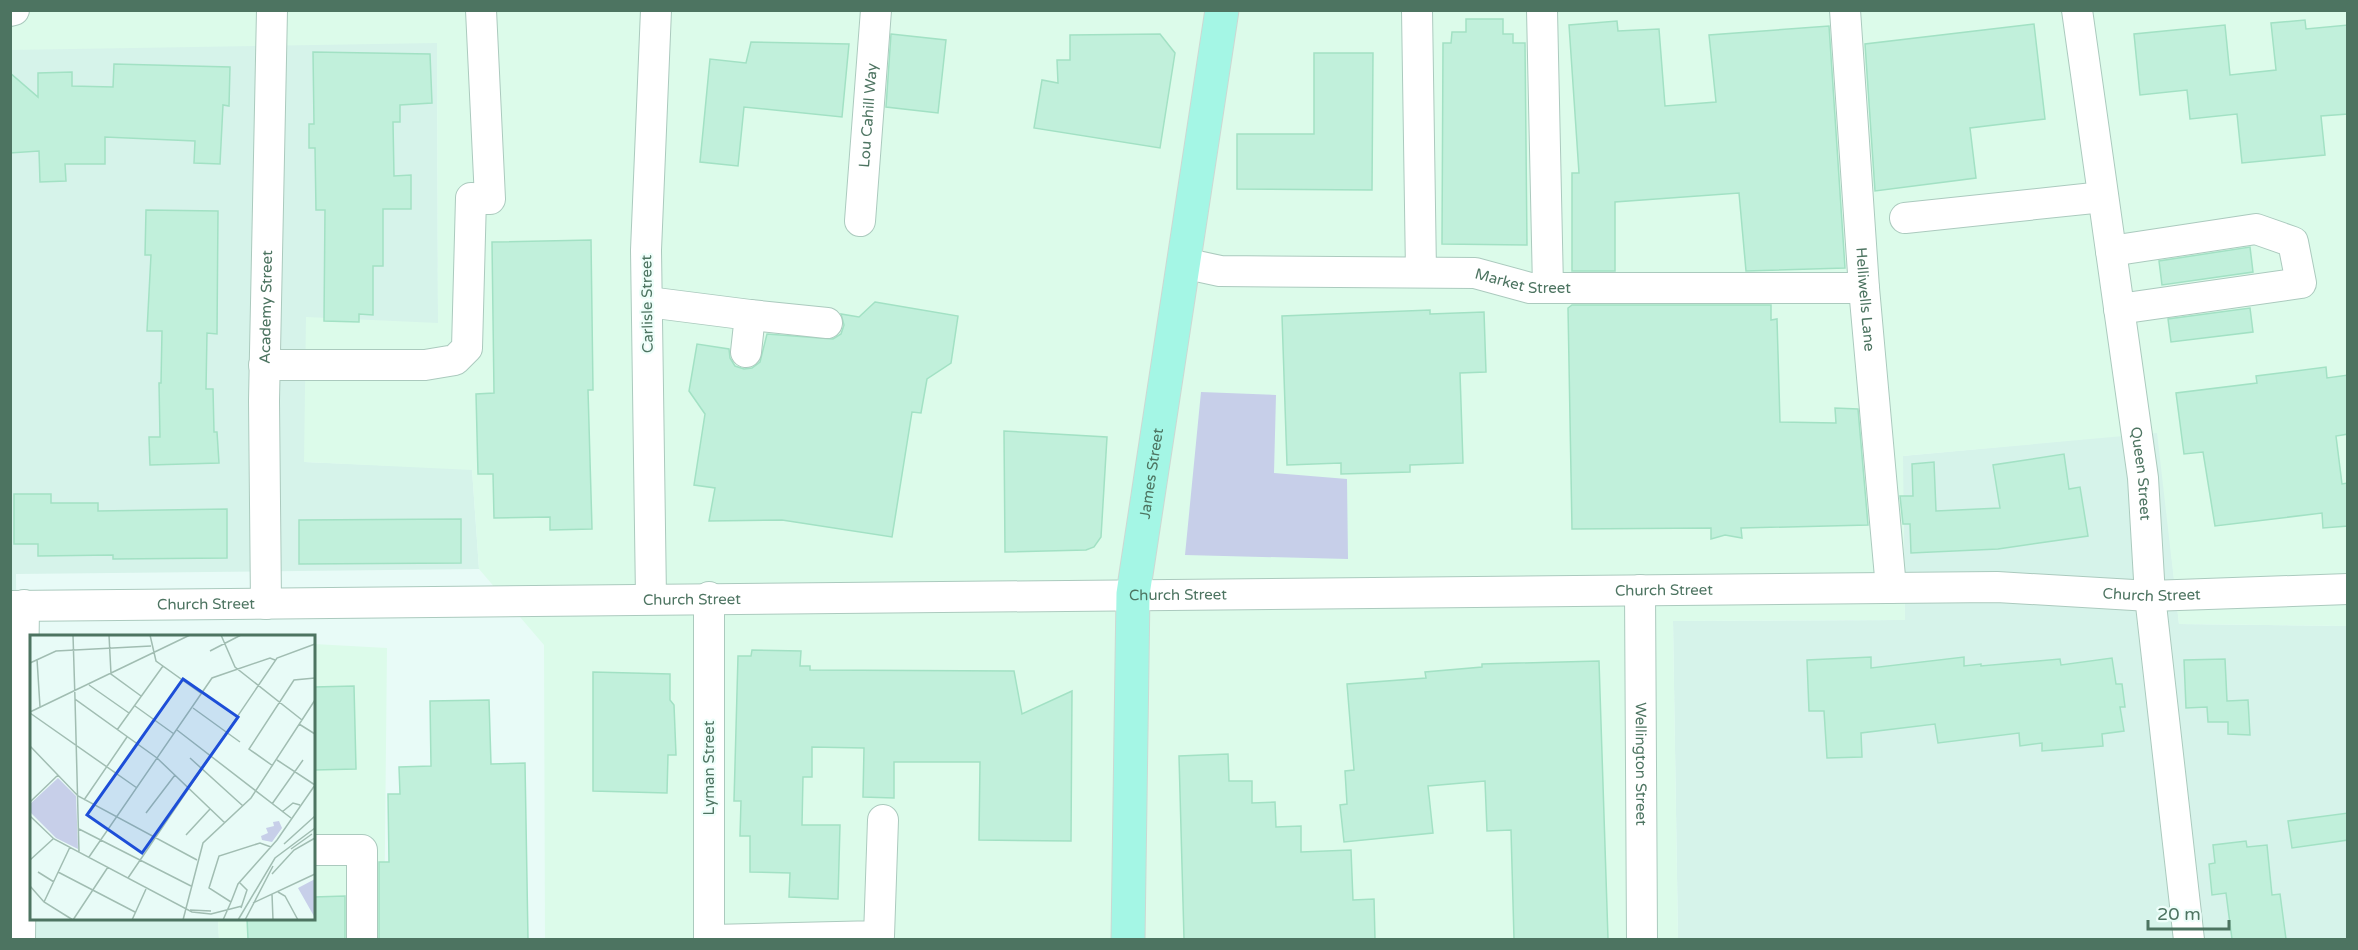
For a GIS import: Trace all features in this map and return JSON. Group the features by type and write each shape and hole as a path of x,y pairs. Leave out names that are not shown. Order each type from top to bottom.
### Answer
{"main road":[{"name":"James Street","path":"1128,939 1133,594 1222,10"}],"street":[{"name":"Academy Street","path":"266,604 264,365 272,10"},
{"path":"264,365 425,365 454,360 467,348 471,198 490,199 481,10"},
{"name":"Carlisle Street","path":"651,598 646,249 656,10"},
{"name":"Lou Cahill Way","path":"860,221 876,10"},
{"path":"1418,10 1421,272"},
{"path":"1542,10 1548,288"},
{"name":"Helliwells Lane","path":"1845,10 1864,288 1891,588"},
{"name":"Queen Street","path":"2077,10 2143,478 2150,596 2189,939"},
{"path":"1905,218 2103,197"},
{"path":"2111,251 2256,229 2293,242 2301,283 2119,309"},
{"name":"Market Street","path":"1183,263 1220,271 1474,273 1530,288 1864,288"},
{"path":"648,302 827,322"},
{"path":"746,352 750,315"},
{"name":"Church Street","path":"17,606 709,597 1997,587 2150,596 2348,589"},
{"name":"Wellington Street","path":"1640,590 1642,939"},
{"name":"Lyman Street","path":"709,597 710,939"},
{"path":"17,606 20,939"},
{"path":"710,939 879,936 882,820"},
{"path":"315,850 362,850 362,939"}],"shaded area":[{"path":"10,11 2347,11 2347,626 2179,624 2157,433 1903,456 1905,620 1673,621 1678,939 545,939 544,645 479,569 472,470 304,462 306,317 438,323 437,43 11,50"},
{"path":"437,42 438,323 305,462 472,469 479,569 16,574 19,897 30,915 30,920 218,920 219,939 11,939 10,49"},
{"path":"1201,392 1276,395 1274,473 1347,479 1348,559 1185,555"},
{"path":"2158,432 2179,624 2347,626 2347,939 1678,939 1673,621 1905,620 1902,456"},
{"path":"315,644 387,648 384,939 219,939 218,920 315,920"}],"building":[{"path":"1466,19 1503,19 1503,34 1513,34 1513,43 1525,43 1527,245 1442,244 1443,43 1451,43 1452,32 1466,32"},
{"path":"2305,20 2306,29 2348,25 2348,114 2321,116 2325,155 2242,163 2237,114 2190,119 2187,90 2140,95 2134,34 2225,25 2230,75 2276,70 2271,23"},
{"path":"1617,21 1618,31 1659,29 1665,106 1716,102 1709,35 1829,26 1845,268 1746,271 1739,193 1615,202 1615,271 1572,271 1572,173 1579,173 1569,25"},
{"path":"2034,24 2045,119 1970,128 1976,178 1875,191 1865,44"},
{"path":"891,34 946,40 938,113 886,107"},
{"path":"1160,34 1175,53 1160,148 1034,128 1042,80 1058,83 1057,60 1070,60 1070,35"},
{"path":"751,42 849,44 842,117 744,107 738,166 700,162 710,59 746,63"},
{"path":"313,52 430,54 432,103 400,105 400,122 393,122 394,176 411,175 411,209 383,209 383,266 373,266 373,315 359,314 359,322 324,321 325,210 316,210 315,148 309,148 309,124 314,124"},
{"path":"1314,53 1373,53 1372,190 1237,189 1237,134 1314,134"},
{"path":"114,64 230,67 229,106 223,105 220,164 194,163 195,141 105,137 105,164 65,164 66,181 40,182 39,151 10,153 10,73 38,97 38,73 72,72 72,86 113,87"},
{"path":"146,210 218,211 217,334 207,333 206,389 213,389 214,432 217,432 219,463 150,465 149,437 160,437 159,383 161,383 162,331 147,331 151,255 145,255"},
{"path":"591,240 593,390 588,390 592,529 550,530 550,517 494,518 493,474 478,474 476,394 494,393 492,242"},
{"path":"2250,247 2253,272 2162,285 2159,261"},
{"path":"875,302 958,316 951,363 927,379 921,413 912,412 892,537 782,520 709,521 715,488 694,485 705,414 689,391 697,344 729,349 730,358 735,366 744,369 752,368 760,362 767,334 833,339 841,334 844,325 841,314 859,317"},
{"path":"1572,305 1771,305 1771,320 1777,319 1780,422 1836,423 1835,408 1858,409 1868,525 1741,528 1742,538 1725,535 1711,539 1711,528 1572,529 1568,308"},
{"path":"2250,308 2253,332 2171,342 2168,319"},
{"path":"1430,310 1430,314 1484,312 1486,372 1460,373 1463,463 1410,465 1410,472 1341,474 1341,463 1287,465 1282,316"},
{"path":"2326,367 2327,378 2348,375 2348,434 2336,436 2342,484 2348,483 2348,526 2323,528 2322,513 2215,526 2203,452 2184,454 2176,393 2257,383 2256,376"},
{"path":"1004,431 1107,437 1101,537 1094,547 1086,550 1005,552"},
{"path":"2064,454 2069,489 2080,487 2088,536 1998,549 1911,553 1910,524 1903,524 1900,496 1913,496 1912,464 1934,462 1936,511 2000,508 1993,465"},
{"path":"14,494 51,494 51,503 98,503 98,511 227,509 227,558 113,559 113,555 38,556 38,544 14,544"},
{"path":"461,519 461,563 299,564 299,520"},
{"path":"752,650 801,651 800,666 810,666 810,670 1014,671 1022,714 1072,691 1071,841 979,840 980,762 894,762 894,798 863,797 864,748 812,747 812,777 803,777 802,825 840,825 838,899 789,897 790,873 750,872 750,836 740,836 741,801 734,801 738,656 751,656"},
{"path":"1871,657 1871,668 1964,657 1964,666 2060,659 2061,665 2112,658 2116,684 2122,684 2125,707 2120,707 2124,731 2102,734 2103,746 2042,751 2042,743 2020,746 2019,733 1938,743 1935,724 1861,733 1862,757 1827,758 1824,711 1809,711 1807,660"},
{"path":"2225,659 2227,701 2248,700 2250,735 2228,734 2228,722 2208,722 2207,707 2186,708 2184,660"},
{"path":"1599,661 1608,939 1514,939 1511,830 1487,831 1485,781 1428,786 1433,833 1344,842 1340,805 1347,804 1345,771 1354,770 1347,684 1426,678 1425,672 1482,667 1482,664"},
{"path":"593,672 670,674 670,700 674,705 676,755 668,755 667,793 593,791"},
{"path":"354,686 356,769 315,770 315,687"},
{"path":"489,700 491,764 525,763 528,939 379,939 379,862 389,862 388,794 400,794 399,767 431,766 430,701"},
{"path":"1228,754 1229,781 1252,781 1252,803 1275,802 1276,827 1301,826 1301,852 1351,850 1353,900 1374,899 1375,939 1184,939 1179,756"},
{"path":"2348,813 2348,840 2292,848 2288,821"},
{"path":"2246,841 2247,847 2267,845 2272,895 2280,894 2286,939 2232,939 2226,893 2212,895 2209,864 2215,863 2213,845"},
{"path":"345,896 345,939 248,939 247,920 315,920 315,897"}]}
